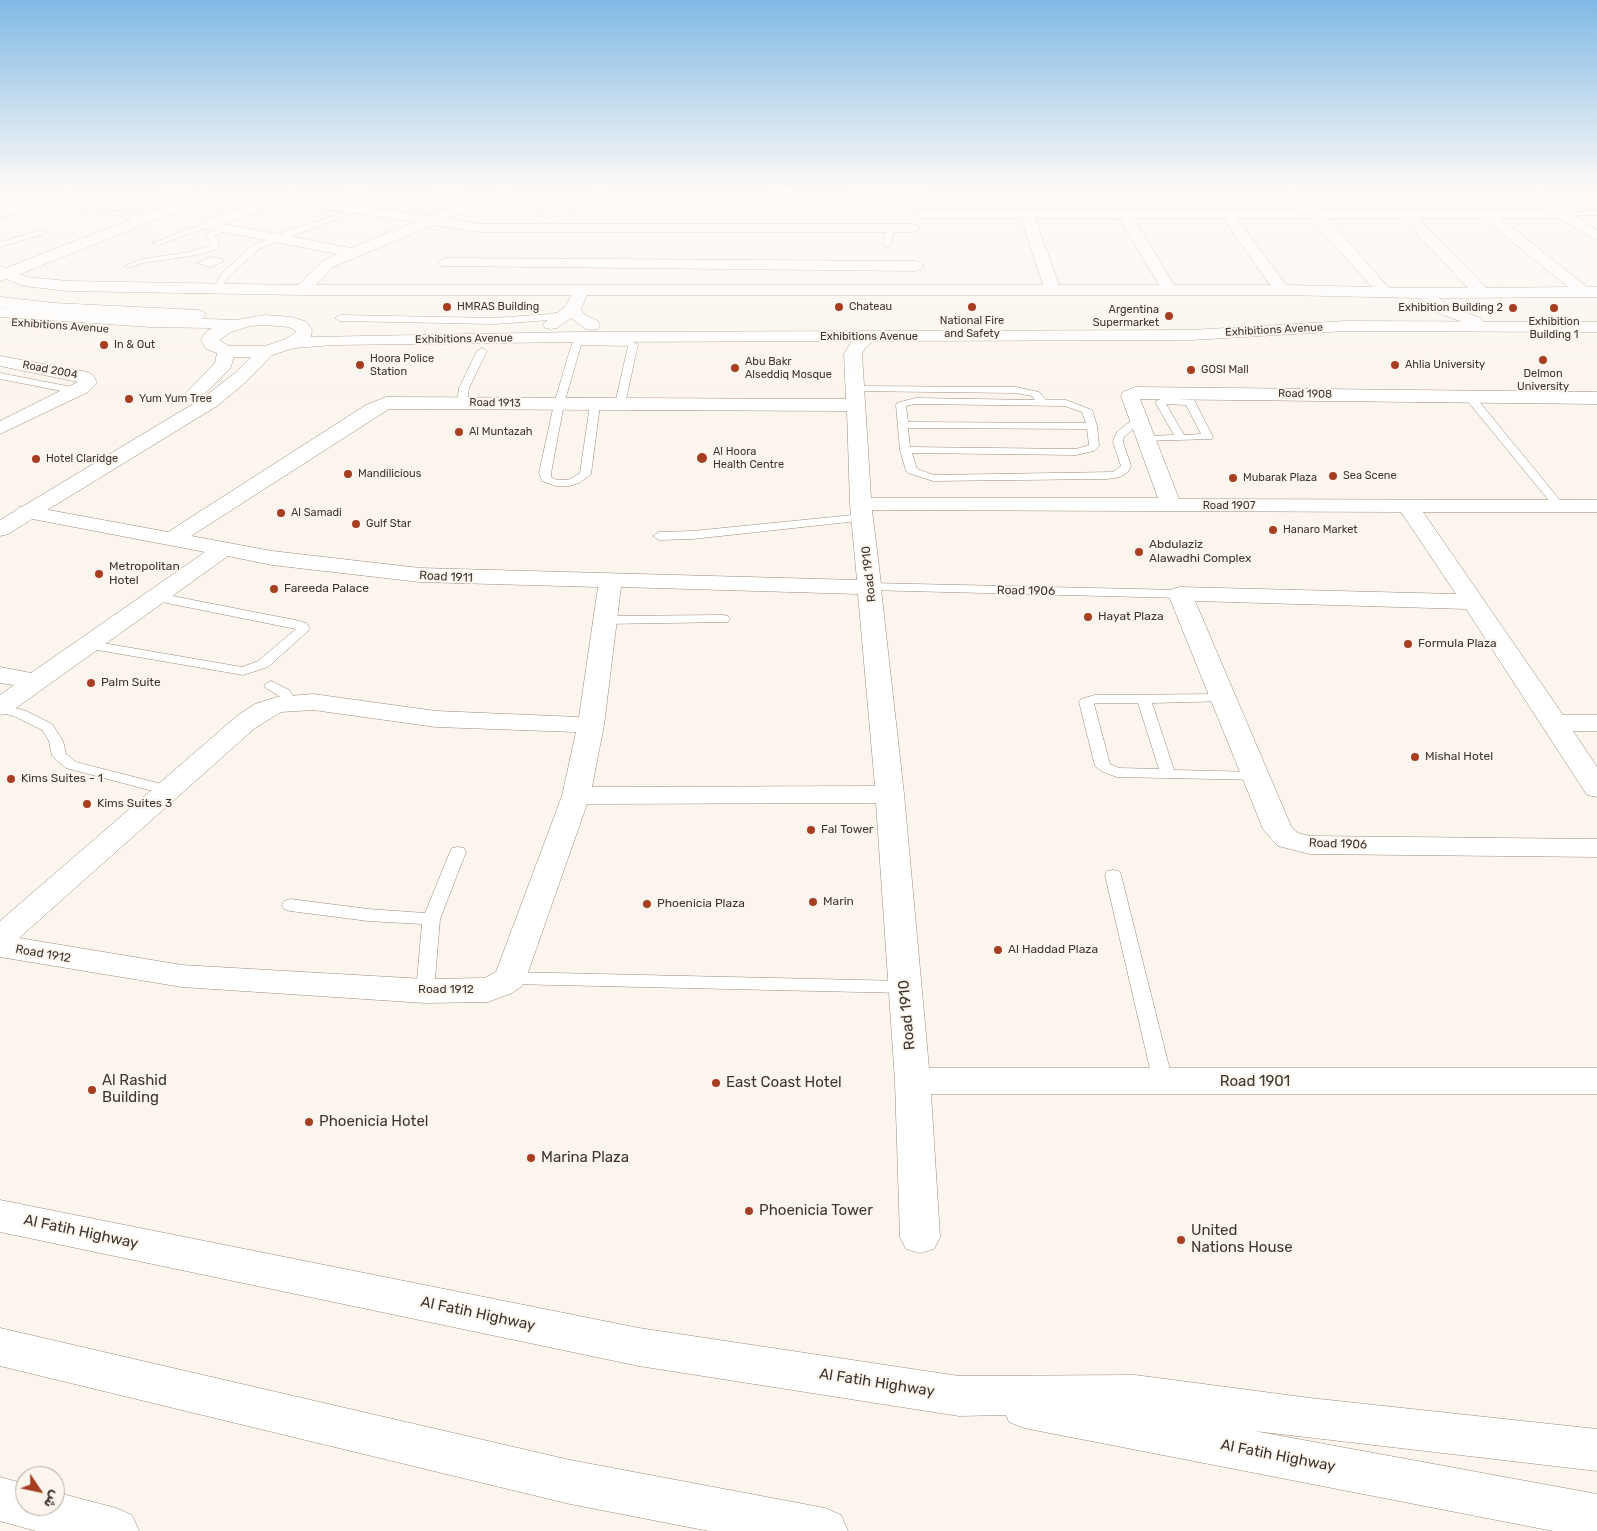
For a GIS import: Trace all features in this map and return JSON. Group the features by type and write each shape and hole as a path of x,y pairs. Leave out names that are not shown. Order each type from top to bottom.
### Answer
{"street":[{"path":"2,273 39,259"},
{"path":"302,290 328,264 338,259"},
{"path":"421,291 448,259"},
{"path":"915,259 921,292"},
{"path":"1042,259 1053,291"},
{"path":"1151,259 1170,291"},
{"path":"1259,259 1281,290"},
{"path":"1355,259 1384,292"},
{"path":"1450,259 1481,292"},
{"path":"1547,259 1590,292"},
{"path":"446,263 916,266"},
{"path":"2,273 24,281 67,286 217,289 421,291 921,292 1281,290 1417,293 1590,292"},
{"path":"551,324 571,311 581,291"},
{"path":"1417,293 1426,309 1428,317 1425,320"},
{"path":"1417,293 1442,309 1475,322"},
{"path":"0,302 60,312 198,315"},
{"path":"571,311 592,325"},
{"name":"Exhibitions Avenue","path":"0,312 60,312 234,324 249,321 280,320 301,326 347,330 503,332 800,329 909,333 1157,331 1327,322 1425,320 1597,323"},
{"name":"Exhibitions Avenue","path":"0,321 162,333 252,352 266,351 292,344 334,340 822,337 862,345 1191,336 1346,326 1597,327"},
{"path":"42,482 196,393 224,365 218,346 217,332 234,324"},
{"path":"503,332 528,325 551,324 1154,324 1233,327"},
{"path":"292,344 304,334 301,326"},
{"path":"1191,336 1260,337 1408,332 1597,334"},
{"path":"822,337 862,345"},
{"name":"Road 1910","path":"862,345 856,397 862,511 890,794 913,1081 920,1237"},
{"path":"0,529 210,402 241,377 266,351"},
{"name":"Road 2004","path":"0,361 81,376 87,379 88,383 77,391 0,428"},
{"name":"Road 1908","path":"1171,506 1130,396 1139,393 1597,398"},
{"name":"Road 1913","path":"173,538 380,406 393,403 620,404 856,397"},
{"name":"Road 1907","path":"862,511 1171,506 1597,506"},
{"path":"1408,506 1555,723 1597,789"},
{"name":"Road 1911","path":"27,512 321,565 420,575 610,582 871,587"},
{"path":"0,708 224,549"},
{"path":"510,978 576,796 590,724 610,582"},
{"name":"Road 1906","path":"1474,602 1180,594 1278,829 1288,840 1310,845 1597,848"},
{"path":"0,675 36,682"},
{"path":"0,938 254,715 277,705 290,702 321,703 444,720 590,724"},
{"path":"1555,723 1597,723"},
{"path":"576,796 890,794"},
{"name":"Road 1912","path":"0,946 182,976 425,991 488,990 510,978"},
{"name":"Road 1901","path":"913,1081 1597,1081"},
{"name":"Al Fatih Highway","path":"0,1216 639,1347 959,1396 1597,1517"},
{"path":"0,1347 570,1482 825,1531"},
{"name":"Al Fatih Highway","path":"959,1396 1135,1395 1310,1418 1597,1450"},
{"path":"0,1499 15,1503"},
{"path":"61,1516 116,1531"}],"lane":[{"path":"128,266 152,259"},
{"path":"217,289 224,276 242,259"},
{"path":"340,318 494,321 551,317 571,311"},
{"path":"595,404 587,470 581,478 562,483 550,482 544,476 559,404 577,343 583,341 628,342 633,344 620,404"},
{"path":"462,403 464,388 482,351"},
{"path":"0,376 77,391"},
{"path":"856,397 1016,390 1035,394 1043,402"},
{"path":"1469,396 1559,506"},
{"path":"905,450 1085,451 1094,446 1092,426 1087,410 1080,406 1066,403 909,401 900,405 905,450 912,471 933,478 1116,475 1124,470 1126,466 1118,442 1119,437 1121,433 1138,420"},
{"path":"1146,439 1181,438 1208,437 1190,402 1161,401 1181,438"},
{"path":"903,426 1092,426"},
{"path":"659,536 693,535 862,511"},
{"name":"Road 1906","path":"871,587 1180,594"},
{"path":"90,645 243,671 263,664 303,629 302,626 295,624 157,597"},
{"path":"605,620 723,619"},
{"path":"271,685 284,693 290,702"},
{"path":"1224,698 1096,699 1086,702 1103,766 1117,772 1256,777"},
{"path":"1144,699 1168,774"},
{"path":"0,708 21,714 46,727 56,741 59,756 71,765 168,790"},
{"path":"425,991 431,919 458,852"},
{"path":"1113,874 1163,1082"},
{"path":"290,905 368,915 431,919"},
{"path":"510,978 904,987"}],"place":[{"name":"HMRAS Building","path":"447,307"},
{"name":"Chateau","path":"839,307"},
{"name":"National Fire and Safety","path":"972,307"},
{"name":"Exhibition Building 2","path":"1513,308"},
{"name":"Exhibition Building 1","path":"1554,308"},
{"name":"Argentina Supermarket","path":"1169,316"},
{"name":"In & Out","path":"104,345"},
{"name":"Delmon University","path":"1543,360"},
{"name":"Hoora Police Station","path":"360,365"},
{"name":"Ahlia University","path":"1395,365"},
{"name":"Abu Bakr Alseddiq Mosque","path":"735,368"},
{"name":"GOSI Mall","path":"1191,370"},
{"name":"Yum Yum Tree","path":"129,399"},
{"name":"Al Muntazah","path":"459,432"},
{"name":"Al Hoora Health Centre","path":"702,458"},
{"name":"Hotel Claridge","path":"36,459"},
{"name":"Mandilicious","path":"348,474"},
{"name":"Sea Scene","path":"1333,476"},
{"name":"Mubarak Plaza","path":"1233,478"},
{"name":"Al Samadi","path":"281,513"},
{"name":"Gulf Star","path":"356,524"},
{"name":"Hanaro Market","path":"1273,530"},
{"name":"Abdulaziz Alawadhi Complex","path":"1139,552"},
{"name":"Metropolitan Hotel","path":"99,574"},
{"name":"Fareeda Palace","path":"274,589"},
{"name":"Hayat Plaza","path":"1088,617"},
{"name":"Formula Plaza","path":"1408,644"},
{"name":"Palm Suite","path":"91,683"},
{"name":"Mishal Hotel","path":"1415,757"},
{"name":"Kims Suites - 1","path":"11,779"},
{"name":"Kims Suites 3","path":"87,804"},
{"name":"Fal Tower","path":"811,830"},
{"name":"Marin","path":"813,902"},
{"name":"Phoenicia Plaza","path":"647,904"},
{"name":"Al Haddad Plaza","path":"998,950"},
{"name":"East Coast Hotel","path":"716,1083"},
{"name":"Al Rashid Building","path":"92,1090"},
{"name":"Phoenicia Hotel","path":"309,1122"},
{"name":"Marina Plaza","path":"531,1158"},
{"name":"Phoenicia Tower","path":"749,1211"},
{"name":"United Nations House","path":"1181,1240"}]}
